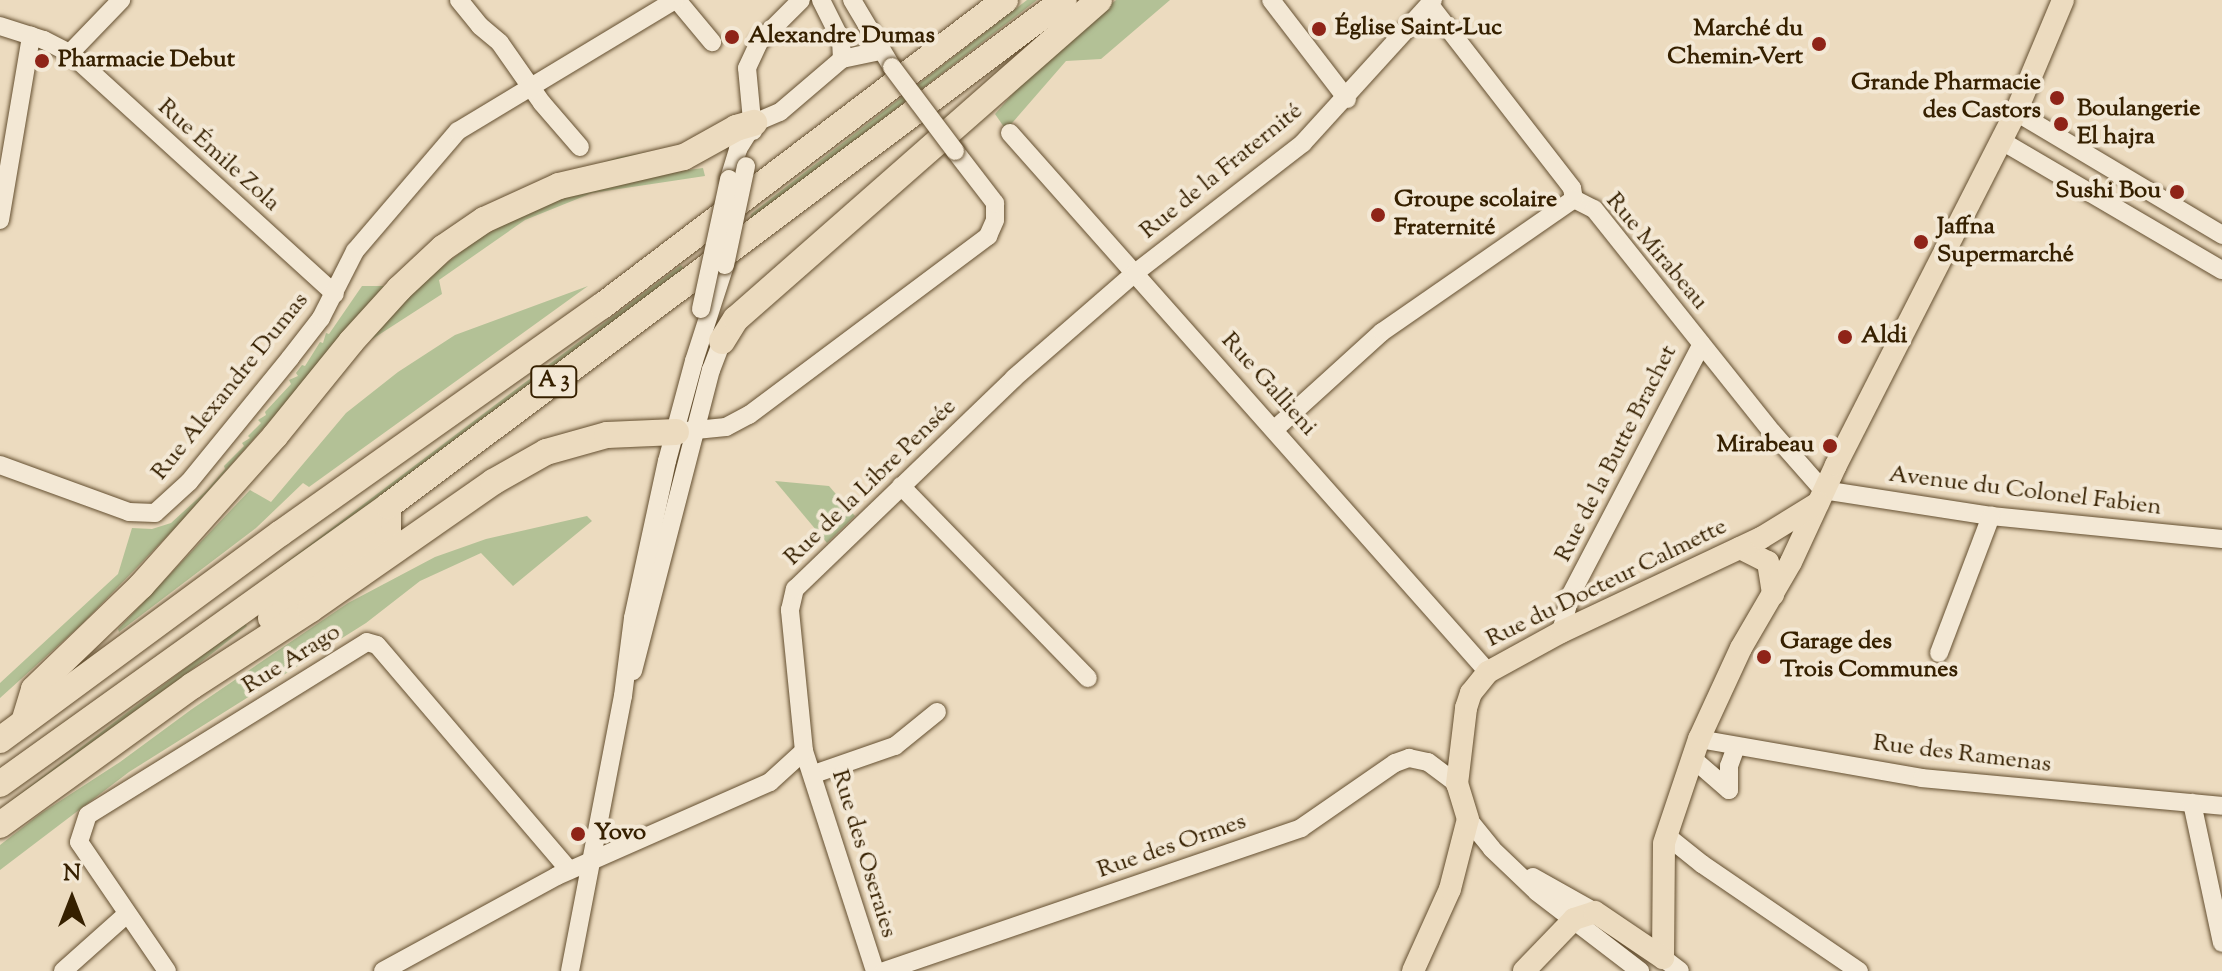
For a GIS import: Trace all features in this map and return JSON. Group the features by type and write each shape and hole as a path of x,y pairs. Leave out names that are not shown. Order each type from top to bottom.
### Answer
{"highway":[{"name":"A 3","path":"0,740 281,533 602,306 1005,0"},
{"name":"A 3","path":"0,784 388,506 1064,0"},
{"path":"722,341 736,319 1099,0"},
{"path":"24,722 34,689 141,586 275,436 351,342 443,248 484,220 559,186 684,157 736,128 754,123"},
{"path":"0,825 192,686 345,586 444,514 546,452 607,435 686,431"},
{"path":"192,686 326,573 388,531 388,506"}],"main road":[{"path":"1669,967 1667,835 1696,749 1741,648 1813,520 1820,497 2016,112 2048,44 2063,0"},
{"name":"Rue du Docteur Calmette","path":"1468,819 1457,784 1466,708 1471,693 1488,672 1561,632 1740,548 1820,497"},
{"path":"1740,548 1768,562 1773,595"},
{"path":"1413,971 1450,889 1468,819"},
{"path":"1536,966 1585,915 1669,967"}],"street":[{"path":"70,53 121,0"},
{"path":"459,0 480,26 500,43 580,147"},
{"path":"676,0 712,42"},
{"name":"Rue Alexandre Dumas","path":"0,465 129,512 155,513 189,482 290,358 335,294 355,251 458,131 676,0"},
{"path":"686,431 694,361 725,265 754,123 747,68 759,42 801,0"},
{"path":"821,0 841,40 842,59"},
{"path":"686,431 726,427 749,415 988,236 995,220 995,203 880,51 852,0"},
{"path":"1271,0 1347,99"},
{"name":"Rue de la Fraternité","path":"1135,273 1303,143 1347,99 1432,2"},
{"name":"Rue Mirabeau","path":"1432,2 1572,188 1574,199 1594,209 1820,497"},
{"name":"Rue Émile Zola","path":"0,26 70,53 335,294"},
{"path":"0,220 31,36"},
{"path":"713,300 729,179 738,149 754,123 780,112 842,59 880,51"},
{"path":"2016,112 2222,235"},
{"name":"Rue Gallieni","path":"1010,133 1488,672"},
{"path":"2000,140 2220,265"},
{"path":"1275,429 1382,332 1574,199"},
{"name":"Rue de la Libre Pensée","path":"804,751 790,610 795,589 1014,378 1135,273"},
{"path":"713,300 737,301 764,295"},
{"path":"570,971 623,696 633,618 686,431 722,341"},
{"name":"Rue de la Butte Brachet","path":"1561,632 1570,596 1702,344"},
{"path":"901,486 1088,678"},
{"name":"Avenue du Colonel Fabien","path":"1820,497 2222,539"},
{"path":"1939,653 1991,516"},
{"name":"Rue Arago","path":"127,914 79,842 88,815 367,642 377,645 569,870"},
{"path":"814,774 895,746 937,712"},
{"path":"1696,749 1729,790 1730,762 1736,747"},
{"name":"Rue des Ramenas","path":"1696,749 1736,747 1922,778 2222,806"},
{"path":"383,971 569,870 770,782 804,751"},
{"name":"Rue des Oseraies","path":"804,751 814,774 875,971"},
{"name":"Rue des Ormes","path":"884,971 1301,828 1395,763 1409,758 1428,762 1457,784"},
{"path":"2192,803 2222,943"},
{"path":"1468,819 1537,892 1585,915 1640,971"},
{"path":"1667,835 1702,864 1859,971"},
{"path":"63,971 127,914 167,971"}],"green space":[{"path":"1027,0 1037,0 749,222 751,214"},
{"path":"1116,0 1170,0 1101,59 1066,61 1006,130 995,114 1031,73"},
{"path":"705,135 700,144 681,151 599,166 531,190 448,240 393,287 336,346 176,527 82,624 0,698 0,683 118,574 132,528 152,529 171,523 206,491 261,423 258,420 266,415 265,412 291,384 289,380 298,376 296,373 302,365 305,366 320,342 323,343 326,333 329,334 362,286 392,286 459,228 501,202 545,181 619,157 687,145"},
{"path":"703,168 705,176 592,193 525,220 439,280 442,294 360,347 426,279 479,238 543,204 610,181"},
{"path":"681,265 684,269 12,776 9,772"},
{"path":"588,286 309,487 303,483 256,528 119,632 118,629 250,490 271,502 346,413 398,372 455,335"},
{"path":"775,481 829,486 855,516 827,543"},
{"path":"587,516 592,521 513,586 481,553 420,581 366,623 129,772 0,870 0,845 40,814 348,603 435,557 486,539"},
{"path":"245,623 247,626 177,681 0,809"}],"place":[{"name":"Église Saint-Luc","path":"1319,29"},
{"name":"Alexandre Dumas","path":"732,37"},
{"name":"Marché du Chemin-Vert","path":"1819,44"},
{"name":"Pharmacie Debut","path":"42,61"},
{"name":"Grande Pharmacie des Castors","path":"2057,98"},
{"name":"Boulangerie El hajra","path":"2061,124"},
{"name":"Sushi Bou","path":"2177,192"},
{"name":"Groupe scolaire Fraternité","path":"1378,215"},
{"name":"Jaffna Supermarché","path":"1921,242"},
{"name":"Aldi","path":"1845,337"},
{"name":"Mirabeau","path":"1830,446"},
{"name":"Garage des Trois Communes","path":"1764,657"},
{"name":"Yovo","path":"578,834"}]}
